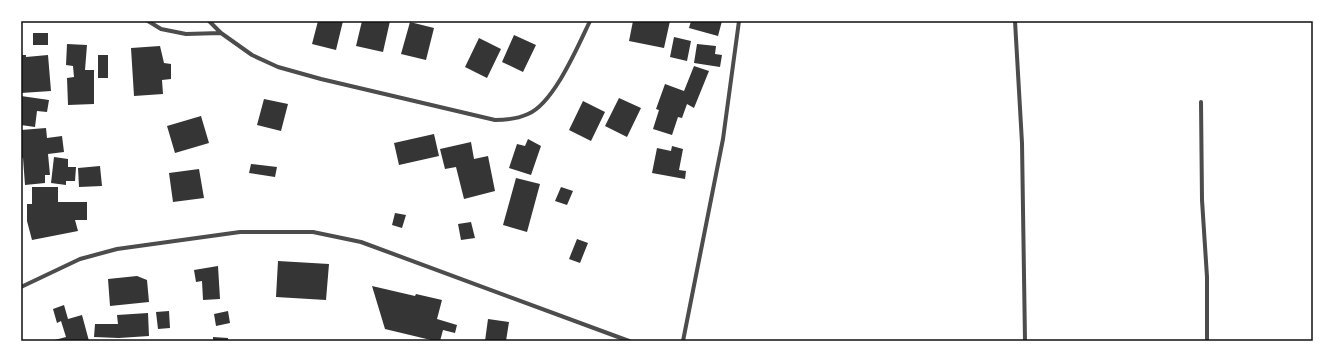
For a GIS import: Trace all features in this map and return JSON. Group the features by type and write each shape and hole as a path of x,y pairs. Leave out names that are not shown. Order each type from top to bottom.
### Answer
{"street":[{"path":"148,21 161,29 186,34 221,33"},
{"path":"209,21 221,33 252,55 278,67 321,79 495,120 509,120 528,114 541,104 556,85 578,47 590,21"},
{"path":"683,341 723,140 739,21"},
{"path":"1015,21 1022,143 1025,341"},
{"path":"1201,102 1202,200 1207,277 1207,341"},
{"path":"21,286 80,259 117,249 240,232 313,232 361,242 629,341"}],"building":[{"path":"318,21 343,21 336,50 312,44"},
{"path":"362,21 390,21 383,52 356,46"},
{"path":"633,21 670,21 664,48 629,41"},
{"path":"691,21 722,21 718,36 689,28"},
{"path":"410,22 434,28 426,60 401,54"},
{"path":"33,33 48,33 48,45 33,45"},
{"path":"514,35 536,45 523,72 502,62"},
{"path":"674,37 691,41 687,61 670,57"},
{"path":"479,38 501,49 487,78 465,67"},
{"path":"67,44 87,45 85,70 94,70 94,104 68,105 67,78 74,77 73,66 66,65"},
{"path":"697,44 716,46 715,54 722,55 720,67 694,63"},
{"path":"160,46 164,63 171,64 171,79 162,80 163,94 134,96 131,48"},
{"path":"21,55 26,55 26,57 48,55 51,91 21,93"},
{"path":"98,55 108,55 108,78 98,78"},
{"path":"694,66 709,71 694,108 687,104 682,118 678,117 672,135 653,129 659,110 656,109 665,84 684,91"},
{"path":"21,96 49,100 47,112 37,111 35,127 21,125"},
{"path":"619,98 641,108 627,137 605,126"},
{"path":"264,99 288,104 281,131 257,125"},
{"path":"583,101 605,112 591,141 569,130"},
{"path":"201,116 209,143 175,153 167,126"},
{"path":"46,128 47,138 62,136 64,152 48,154 50,175 45,175 45,183 25,185 23,158 21,158 21,130"},
{"path":"434,134 439,156 399,165 394,143"},
{"path":"528,139 541,146 531,175 509,168 517,144 525,146"},
{"path":"471,142 474,159 488,156 495,191 464,199 456,167 445,169 440,149"},
{"path":"672,146 683,149 679,170 686,171 685,179 652,173 657,148 671,151"},
{"path":"54,157 68,159 68,167 76,167 75,181 66,181 66,185 51,183"},
{"path":"251,164 277,167 275,177 249,173"},
{"path":"100,166 102,186 79,187 78,168"},
{"path":"199,169 204,198 173,202 169,173"},
{"path":"516,178 540,184 527,232 503,225"},
{"path":"32,187 58,187 58,202 87,202 87,220 75,220 78,231 32,240 27,221 27,204 32,204"},
{"path":"561,187 573,191 567,205 555,201"},
{"path":"395,213 406,215 402,228 392,225"},
{"path":"471,222 475,238 461,240 458,224"},
{"path":"577,239 588,243 580,263 569,259"},
{"path":"278,261 329,264 326,300 276,297"},
{"path":"218,266 220,299 203,300 202,281 196,282 194,270"},
{"path":"137,276 147,280 149,302 110,306 108,279"},
{"path":"372,286 415,296 416,294 442,300 437,319 457,325 455,333 443,330 440,341 435,341 385,329"},
{"path":"64,305 68,319 82,315 89,341 51,341 66,337 61,321 57,323 53,309"},
{"path":"169,311 170,328 158,329 156,312"},
{"path":"228,311 230,323 216,326 214,314"},
{"path":"148,313 149,336 119,338 94,337 95,324 118,324 117,315"},
{"path":"488,319 509,322 506,341 485,341"},
{"path":"213,337 228,338 228,341 213,341"}]}
